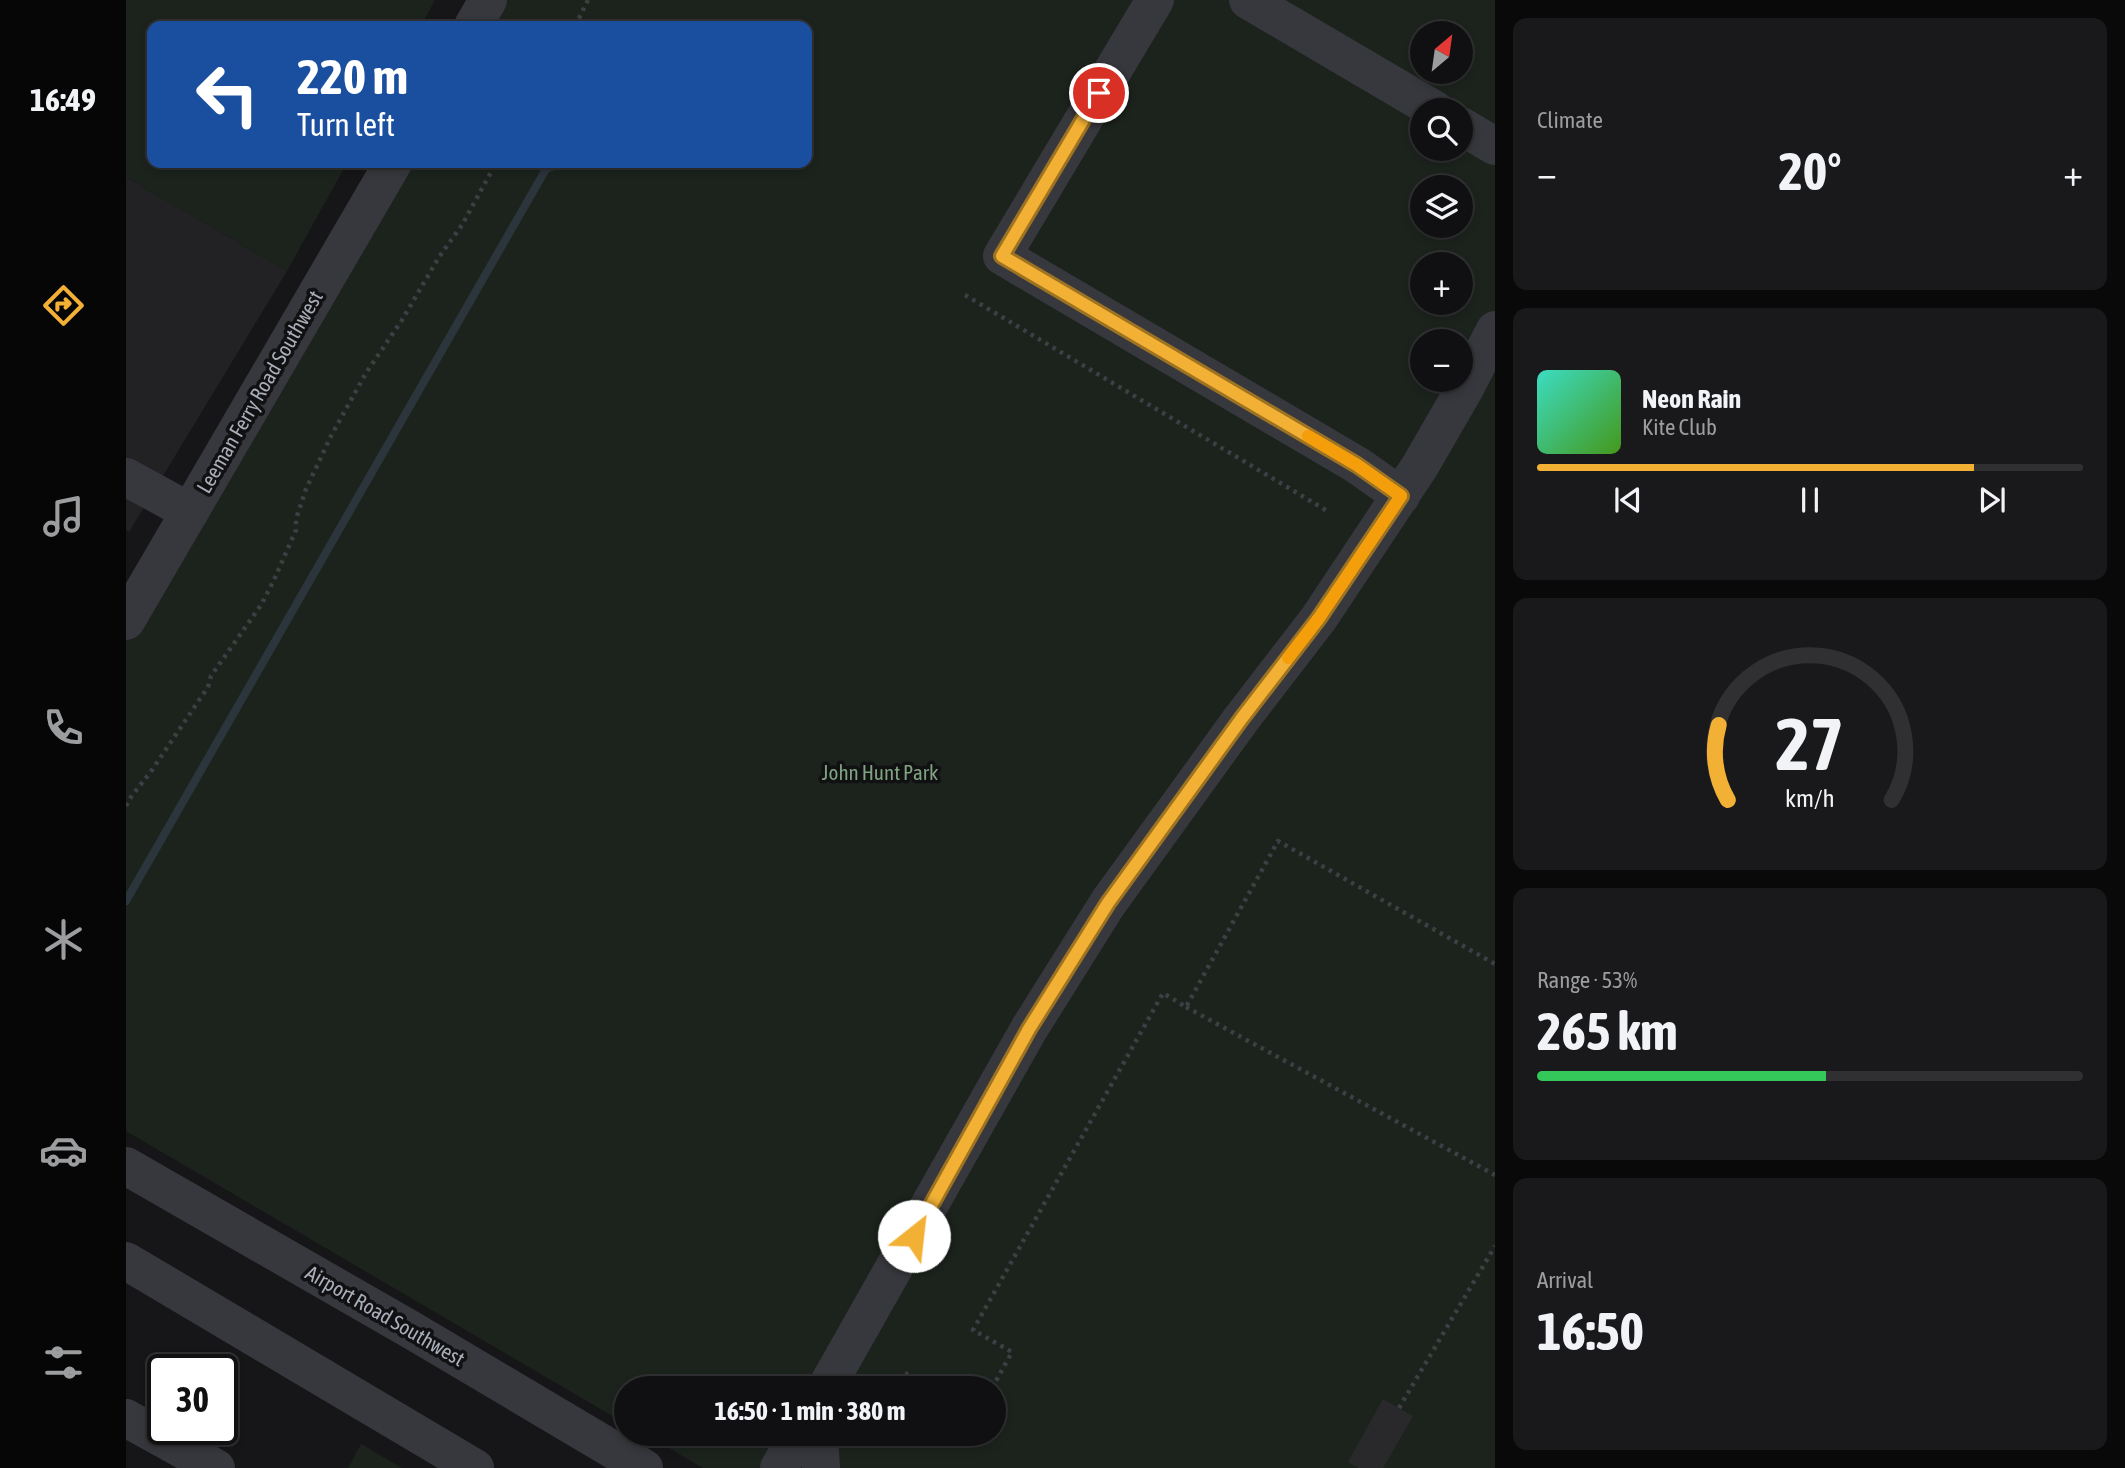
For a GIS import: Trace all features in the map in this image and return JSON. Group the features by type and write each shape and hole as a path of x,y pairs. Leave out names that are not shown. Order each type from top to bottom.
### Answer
{"street":[{"path":"476,21 488,0"},
{"path":"1154,0 1002,256 1357,465 1401,496"},
{"path":"1248,0 1414,98"},
{"path":"1473,133 1495,146"},
{"name":"Leeman Ferry Road Southwest","path":"129,609 190,512 390,168"},
{"path":"833,1376 1029,1029 1108,903 1242,718 1319,618 1401,496 1465,388 1495,330"},
{"path":"126,477 190,512"},
{"name":"Airport Road Southwest","path":"126,1166 644,1468"},
{"path":"126,1261 475,1468"},
{"path":"126,1418 216,1468"},
{"path":"779,1468 792,1446"},
{"path":"820,1446 821,1468"}],"path":[{"path":"578,21 589,0"},
{"path":"126,806 261,605 296,530 296,519 306,489 331,436 366,373 461,225 493,168"},
{"path":"965,295 1329,512"},
{"path":"1186,1007 1278,841 1495,964"},
{"path":"999,1376 1012,1352 973,1331 1163,993 1495,1175"},
{"path":"1399,1408 1495,1246"},
{"path":"905,1373 910,1376"}],"shaded area":[{"path":"126,177 287,271 129,532 126,530"}],"green space":[{"path":"126,0 435,0 424,21 147,21 147,168 344,168 287,271 126,177"},
{"name":"John Hunt Park","path":"485,0 1495,0 1495,1468 703,1468 665,1446 1006,1446 1006,1376 614,1376 614,1417 126,1131 126,641 318,291 389,168 812,168 812,21 473,21"},
{"path":"361,1444 402,1468 348,1468"}],"building":[{"path":"1383,1399 1413,1416 1383,1468 1359,1468 1348,1462"}],"waterway":[{"path":"126,901 548,168"}],"slow traffic":[{"path":"1288,658 1319,618 1401,496 1357,465 1308,436"}],"route":[{"path":"914,1236 1029,1029 1108,903 1141,854 1319,618 1401,496 1357,465 1002,256 1099,93"}]}
